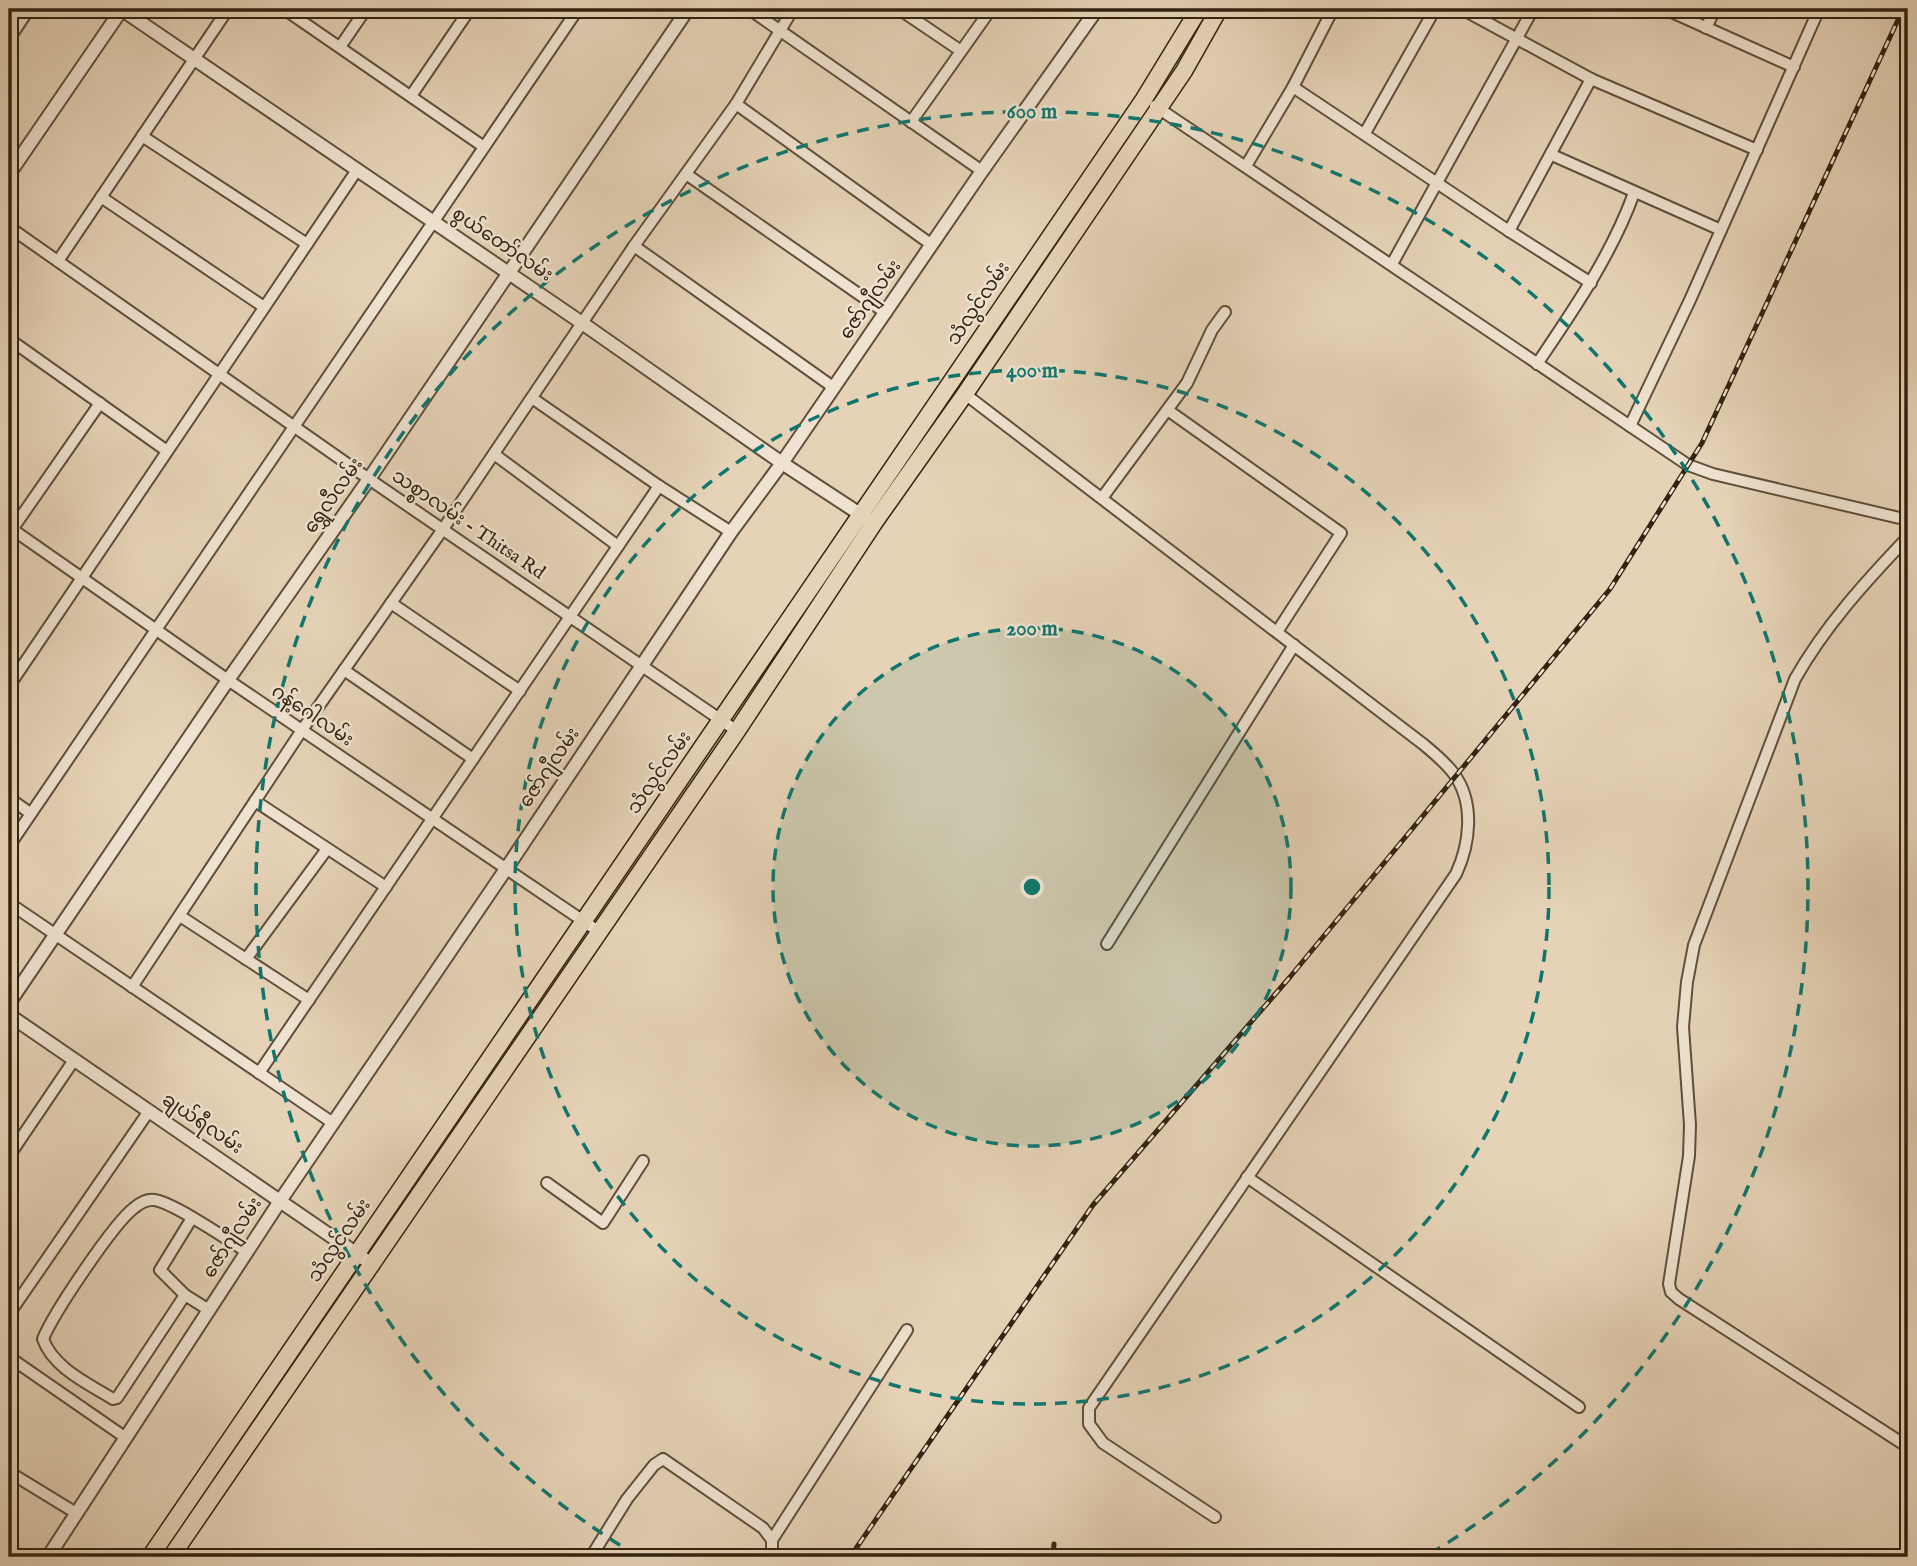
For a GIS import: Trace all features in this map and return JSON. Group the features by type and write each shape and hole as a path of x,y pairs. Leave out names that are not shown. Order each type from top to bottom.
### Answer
{"main road":[{"name":"သံလွင်လမ်း","path":"171,1557 737,731 999,311 1144,99 1199,9"},
{"name":"သံလွင်လမ်း","path":"150,1557 722,720 867,519 965,394 1184,71 1219,9"},
{"path":"999,311 1014,321"},
{"path":"472,1085 487,1096"},
{"path":"211,1466 226,1477"}],"street":[{"path":"9,39 30,9"},
{"path":"9,174 122,9"},
{"name":"စွယ်တော်လမ်း","path":"122,9 867,519"},
{"path":"58,261 228,9"},
{"path":"284,9 484,147"},
{"path":"340,47 366,9"},
{"path":"411,96 470,9"},
{"path":"9,846 578,9"},
{"name":"ရွှေလီလမ်း","path":"9,1003 688,9"},
{"path":"748,9 982,171"},
{"path":"132,987 302,730 443,529 634,246 736,104 793,9"},
{"path":"899,9 961,51"},
{"path":"911,122 991,9"},
{"name":"ဇော်ဂျီလမ်း","path":"48,1557 280,1201 506,869 730,532 782,463 982,171 1097,9"},
{"path":"1246,166 1293,87 1333,9"},
{"path":"1365,134 1435,9"},
{"path":"1462,9 1591,79 1756,150"},
{"path":"1392,264 1533,9"},
{"path":"1665,9 1794,67"},
{"path":"1706,28 1715,9"},
{"path":"1630,426 1819,9"},
{"path":"1508,231 1552,155 1591,79"},
{"path":"1293,87 1508,231 1591,283"},
{"path":"1144,99 1246,166 1315,216 1392,264 1537,365 1696,468 1908,520"},
{"path":"736,104 932,245"},
{"path":"142,136 307,244"},
{"path":"1552,155 1721,230"},
{"path":"9,686 357,170"},
{"path":"686,174 886,313"},
{"path":"1537,365 1591,283 1623,223 1634,193"},
{"path":"101,197 264,307"},
{"name":"သစ္စာလမ်း - Thitsa Rd","path":"9,227 369,479 737,731"},
{"path":"634,246 833,387"},
{"path":"1102,498 1188,383 1212,330 1225,312"},
{"path":"9,339 167,451"},
{"path":"965,394 1423,744 1443,761 1455,776 1465,798 1468,832 1466,849 1456,874 1097,1397 1088,1415 1089,1424 1103,1443 1215,1517"},
{"path":"532,398 730,532"},
{"path":"10,530 100,403"},
{"path":"1169,411 1341,533 1277,632"},
{"path":"494,454 618,546"},
{"path":"259,1073 659,486"},
{"name":"ဂန့်ဂေါလမ်း","path":"10,530 598,932"},
{"path":"1908,537 1831,624 1796,679 1694,945 1686,982 1683,1027 1690,1125 1689,1156 1669,1284 1671,1292 1679,1299 1908,1447"},
{"path":"391,603 520,691"},
{"path":"1107,944 1294,645"},
{"path":"344,670 473,759"},
{"path":"9,798 30,813"},
{"path":"255,802 386,887"},
{"path":"246,959 327,849"},
{"path":"9,903 333,1123"},
{"path":"180,916 309,1000"},
{"name":"ချယ်ရီလမ်း","path":"9,1015 373,1265"},
{"path":"9,1156 74,1060"},
{"path":"9,1314 149,1111"},
{"path":"547,1183 603,1223 643,1161"},
{"path":"1248,1177 1579,1407"},
{"path":"185,1295 117,1398 113,1399 74,1374 47,1350 43,1339 117,1226 145,1201 155,1200 192,1218 247,1252"},
{"path":"192,1218 160,1270 185,1295 209,1310"},
{"path":"772,1557 772,1540 907,1331"},
{"path":"9,1357 126,1438"},
{"path":"591,1557 627,1499 654,1465 663,1459 763,1528 772,1540"},
{"path":"9,1472 76,1513"}],"railway":[{"path":"850,1557 1093,1205 1290,977 1610,589 1702,443 1903,9"},
{"path":"1053,1557 1054,1544"}]}
